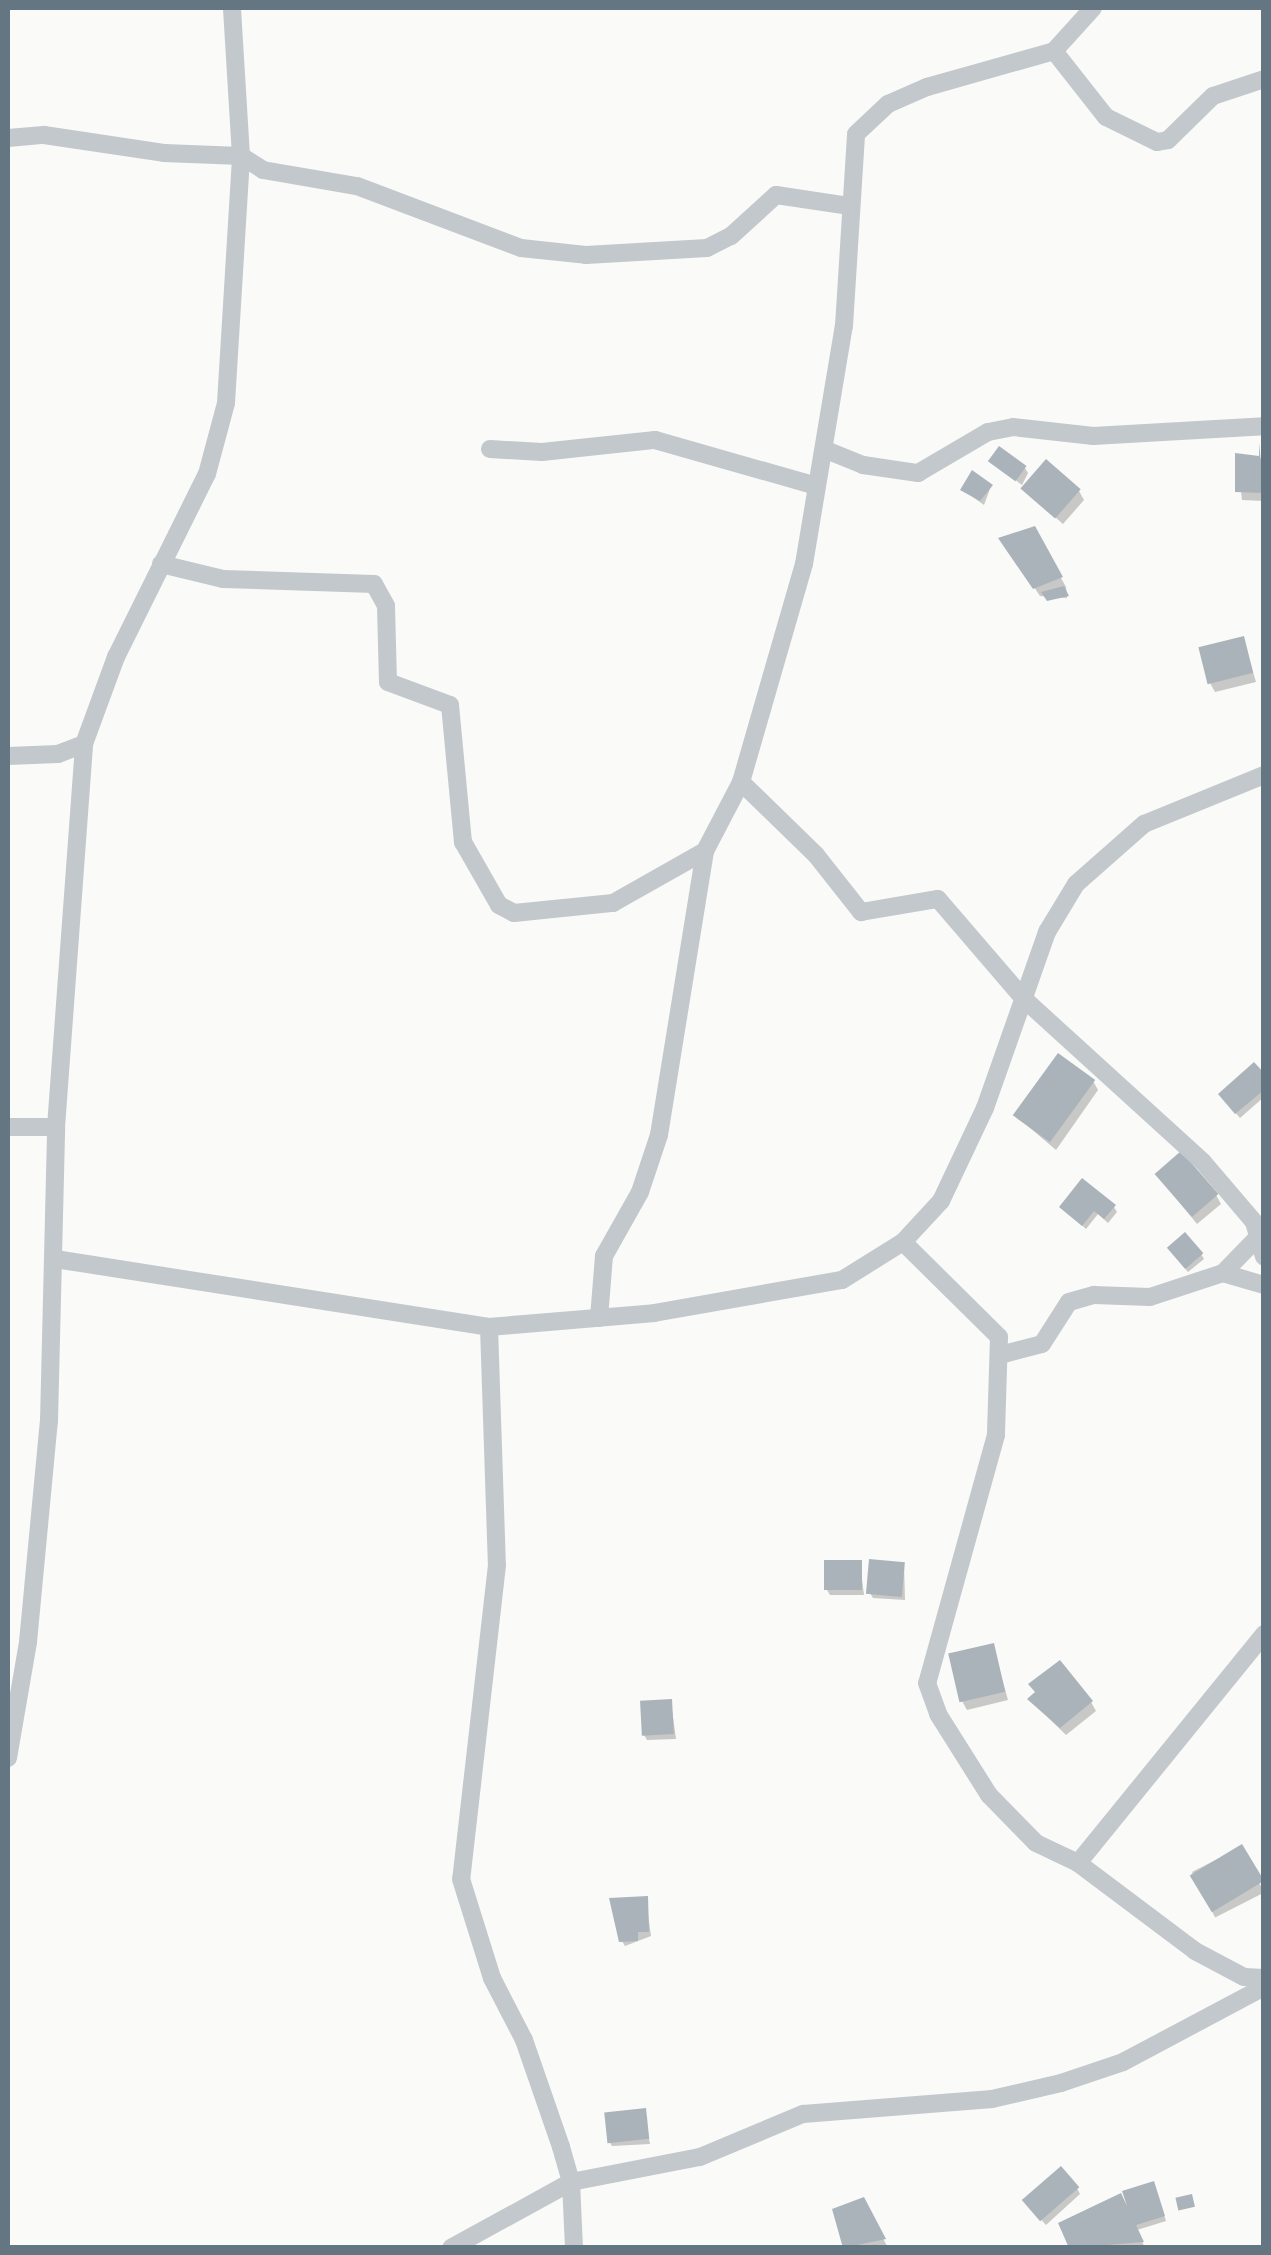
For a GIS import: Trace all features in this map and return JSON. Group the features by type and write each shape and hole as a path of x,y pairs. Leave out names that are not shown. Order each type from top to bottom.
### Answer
{"street":[{"path":"8,1758 28,1642 48,1439 56,1127 84,744 116,657 207,474 226,403 241,156 232,8"},
{"path":"599,1318 604,1256 640,1192 659,1135 705,851 741,782 784,651 826,450 844,326 856,134 888,104 1054,51 1094,8"},
{"path":"1054,51 1106,117 1157,142 1168,140 1213,96 1264,79"},
{"path":"8,138 44,134 150,151 241,156 263,170 358,186 521,248 586,255 708,248 732,236 776,196 850,206"},
{"path":"826,450 863,465 918,473 988,432 1014,427 1093,436 1264,426"},
{"path":"490,449 542,452 654,440 818,486"},
{"path":"161,564 224,579 374,584 386,606 388,682 450,704 464,842 499,905 514,913 613,903 705,851"},
{"path":"8,756 58,754 84,744"},
{"path":"55,1259 489,1327 599,1318 826,1284 904,1242 941,1201 964,1161 1047,932 1076,884 1144,824 1264,775"},
{"path":"741,782 827,867 862,912 938,899 1024,1000 1204,1162 1258,1236 1264,1257"},
{"path":"8,1127 56,1127"},
{"path":"1000,1355 1042,1344 1070,1302 1094,1295 1150,1297 1222,1274 1258,1236"},
{"path":"904,1242 984,1316 999,1337 996,1435 927,1684 938,1714 989,1795 1036,1844 1078,1863 1196,1951 1244,1977 1264,1978"},
{"path":"1222,1274 1264,1286"},
{"path":"489,1327 496,1566 461,1879 571,2182 574,2248"},
{"path":"1078,1863 1264,1634"},
{"path":"451,2248 571,2182 700,2157 803,2114 992,2099 1061,2083 1123,2062 1264,1986"}],"building":[{"path":"1259,443 1264,493 1235,492 1235,453 1259,456"},
{"path":"999,446 1027,466 1015,481 988,461"},
{"path":"1046,459 1081,489 1055,519 1020,488"},
{"path":"972,470 993,485 980,501 960,490"},
{"path":"1035,526 1063,577 1033,589 998,538"},
{"path":"1064,586 1069,596 1047,601 1041,592"},
{"path":"1244,636 1253,673 1208,684 1198,647"},
{"path":"1058,1053 1095,1080 1050,1142 1013,1115"},
{"path":"1254,1062 1264,1073 1264,1090 1235,1114 1218,1094"},
{"path":"1181,1151 1218,1194 1192,1217 1155,1174"},
{"path":"1082,1178 1116,1205 1104,1219 1094,1211 1082,1226 1059,1207"},
{"path":"1185,1232 1203,1253 1185,1269 1167,1248"},
{"path":"869,1559 905,1562 902,1597 866,1594"},
{"path":"824,1560 862,1560 862,1590 824,1590"},
{"path":"994,1643 1005,1692 959,1702 948,1654"},
{"path":"1060,1660 1093,1701 1060,1728 1027,1699 1035,1692 1028,1684"},
{"path":"672,1699 674,1734 642,1736 640,1701"},
{"path":"1242,1844 1264,1881 1212,1912 1190,1875"},
{"path":"648,1896 649,1932 638,1932 638,1941 619,1942 609,1898"},
{"path":"646,2108 649,2139 607,2143 604,2112"},
{"path":"1061,2166 1079,2187 1040,2221 1022,2200"},
{"path":"1154,2181 1165,2216 1136,2225 1144,2242 1069,2248 1058,2223 1121,2193 1127,2206 1122,2191"},
{"path":"1192,2194 1195,2207 1178,2210 1175,2198"},
{"path":"864,2197 886,2239 843,2248 832,2209"}]}
